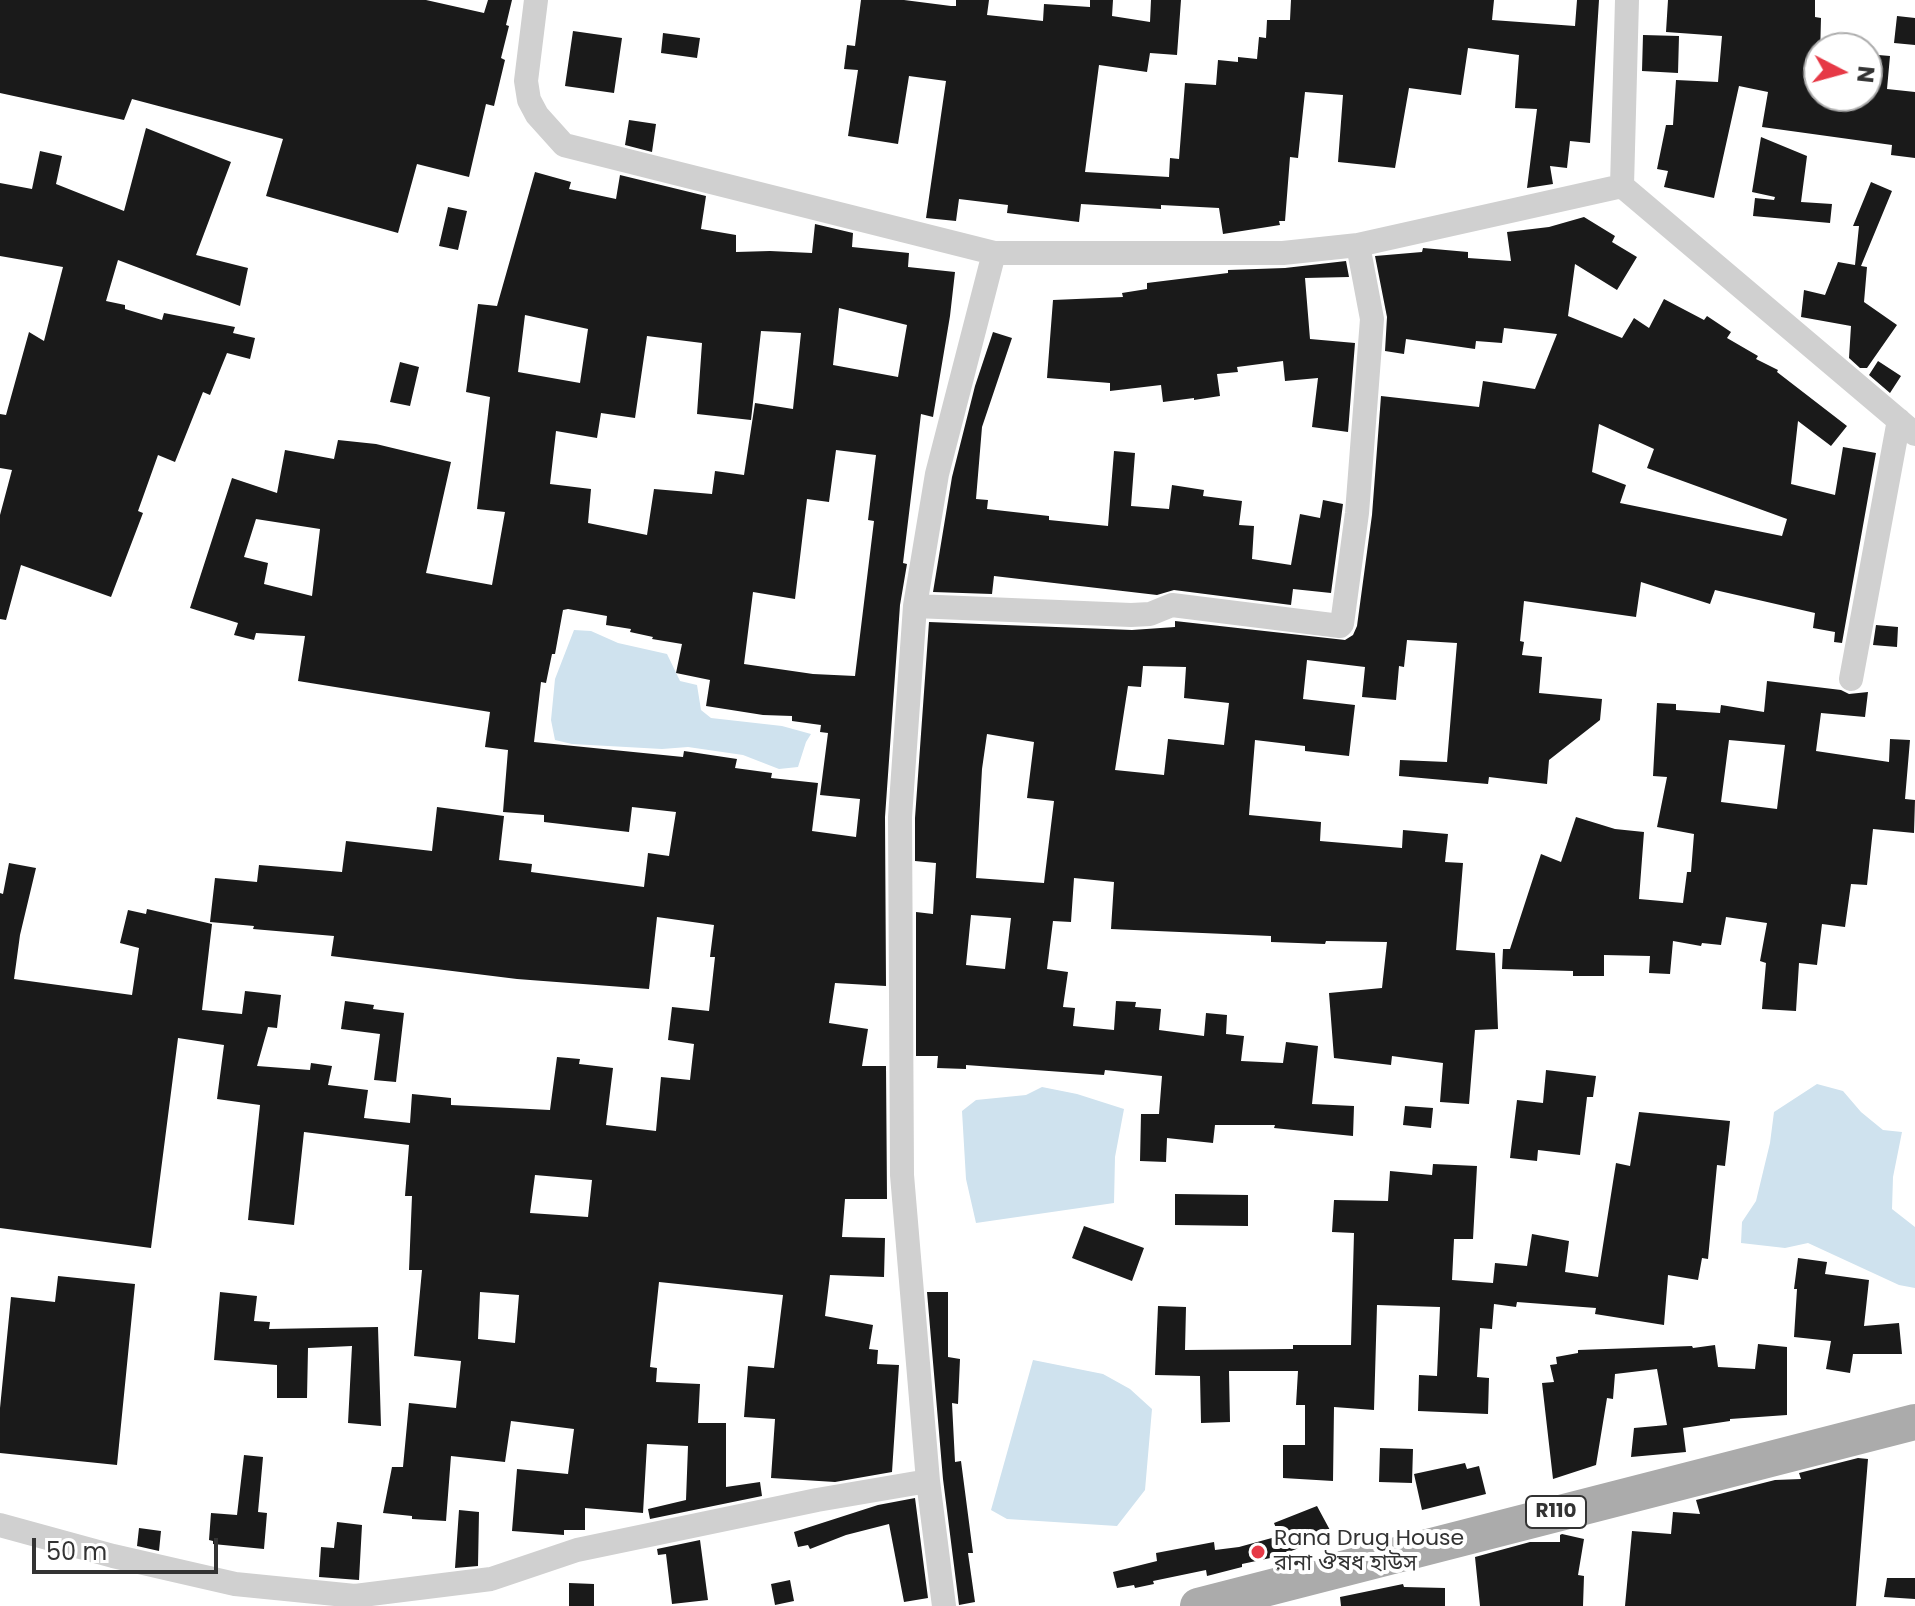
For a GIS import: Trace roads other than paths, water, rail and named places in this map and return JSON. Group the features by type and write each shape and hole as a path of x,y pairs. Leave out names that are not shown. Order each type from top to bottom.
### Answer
{"main road":[{"name":"R110","path":"1198,1606 1915,1422"}],"street":[{"path":"536,0 526,81 529,100 537,115 564,145 994,253 1283,253 1358,245 1622,186"},
{"path":"1622,186 1627,0"},
{"path":"1622,186 1907,427 1851,679"},
{"path":"915,606 1141,615 1172,605 1340,626 1357,513 1372,319 1358,245"},
{"path":"944,1606 928,1481 902,1175 900,817 915,606 937,474 994,253"},
{"path":"0,1525 113,1556 235,1584 355,1596 491,1579 577,1550 817,1500 928,1481"}],"water":[{"path":"574,630 591,631 618,643 667,654 680,681 697,685 701,710 711,718 782,726 811,734 798,767 779,769 743,755 688,747 662,749 572,744 555,740 551,720 555,679"},
{"path":"1817,1084 1843,1091 1861,1112 1883,1130 1902,1132 1893,1177 1892,1209 1915,1227 1915,1288 1899,1285 1808,1243 1785,1248 1741,1243 1742,1222 1756,1201 1774,1112"},
{"path":"1042,1087 1124,1109 1115,1157 1114,1203 976,1223 966,1179 962,1111 976,1100 1026,1095"},
{"path":"1033,1360 1103,1374 1130,1389 1152,1409 1145,1490 1117,1526 1007,1519 991,1510"}],"place":[{"name":"Rana Drug House রানা ঔষধ হাউস","path":"1258,1552"}]}
